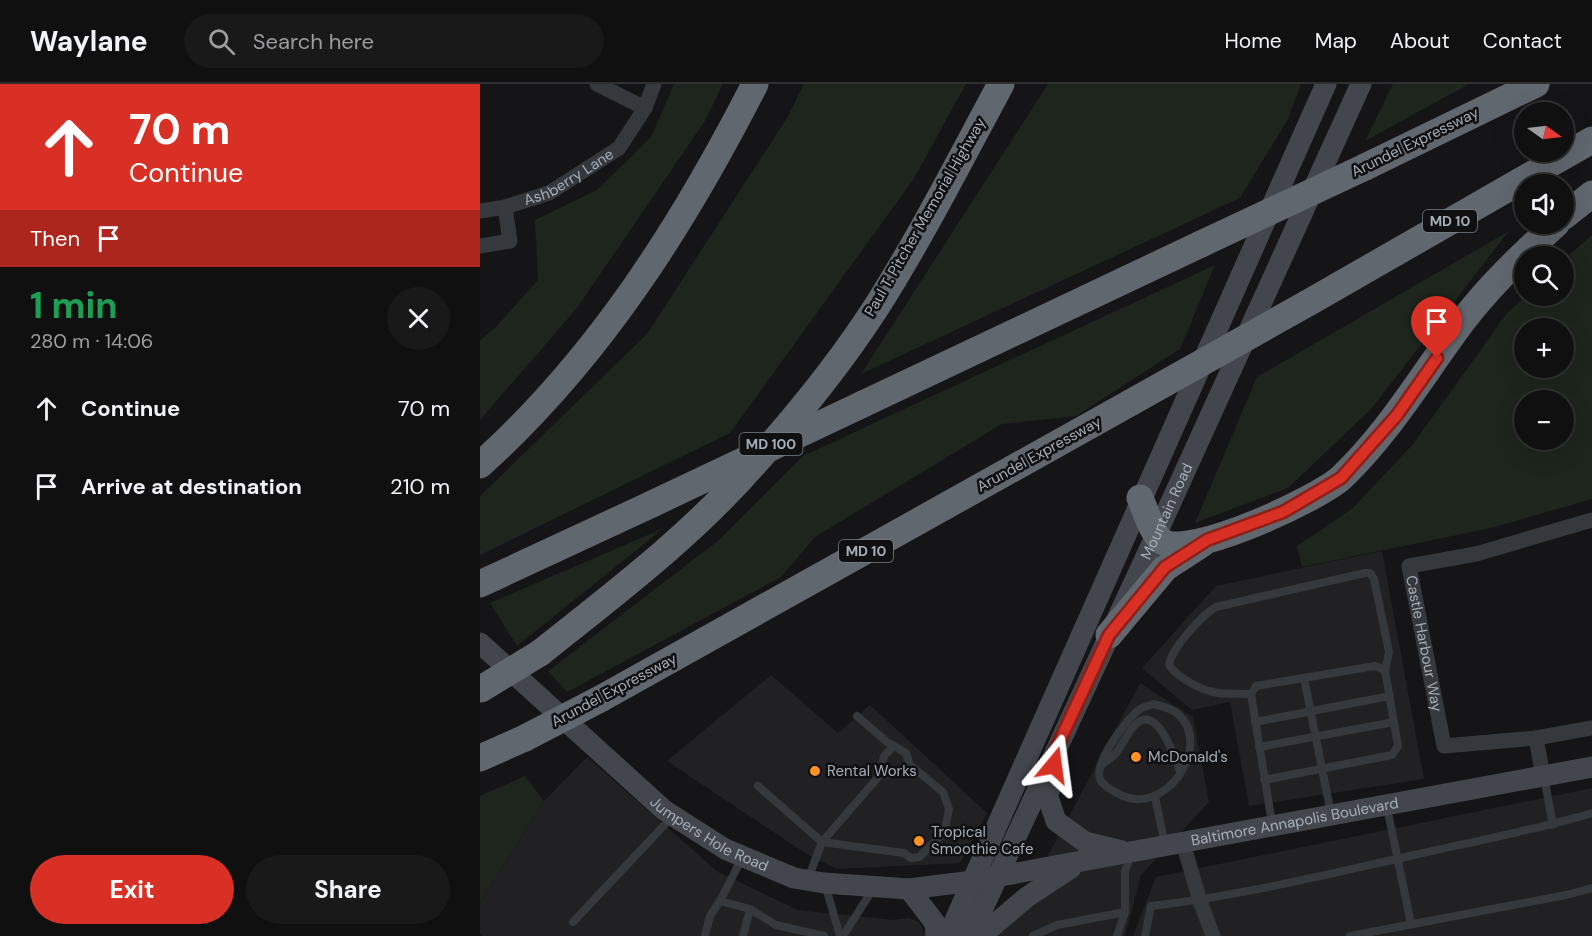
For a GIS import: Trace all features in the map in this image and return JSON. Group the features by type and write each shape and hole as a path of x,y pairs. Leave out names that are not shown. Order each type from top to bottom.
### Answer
{"highway":[{"path":"480,465 550,395 599,337 644,276 691,203 755,84"},
{"name":"Paul T. Pitcher Memorial Highway","path":"480,690 540,653 642,573 753,466 804,406 876,308 1001,84"},
{"path":"946,186 1014,84"},
{"name":"Arundel Expressway","path":"485,582 1536,84"},
{"name":"Arundel Expressway","path":"480,758 525,738 602,698 1308,303 1592,140"},
{"path":"1574,208 1592,194"},
{"path":"1140,498 1156,535 1163,542 1174,545 1207,540 1283,512 1341,478 1397,415 1463,320 1511,266 1545,234"},
{"path":"1109,635 1165,567 1207,540"}],"main road":[{"name":"Mountain Road","path":"948,936 1140,498 1326,84"},
{"name":"Mountain Road","path":"970,936 1361,84"},
{"name":"Jumpers Hole Road","path":"480,643 664,810 725,849 794,878 874,887 909,889 997,877"},
{"path":"1056,749 1048,797 1056,821 1085,842 1131,853"},
{"name":"Baltimore Annapolis Boulevard","path":"997,877 1592,767"},
{"path":"981,936 1027,897 1080,863"},
{"path":"909,889 934,923 936,936"}],"street":[{"path":"597,84 645,108"},
{"name":"Ashberry Lane","path":"480,211 505,207 549,193 619,147 645,108 654,84"},
{"path":"480,246 510,241 505,207"},
{"name":"Castle Harbour Way","path":"1592,520 1476,554 1409,566 1444,746 1536,738 1592,728"},
{"path":"1536,738 1543,776"},
{"path":"1174,845 1200,901 1213,936"}],"lane":[{"path":"1251,694 1214,692 1196,685 1173,671 1169,665 1171,656 1206,613 1216,608 1370,573 1376,590 1389,652 1385,670 1398,746 1392,755 1264,780"},
{"path":"1273,826 1251,694 1256,686 1375,666 1385,670"},
{"path":"1304,678 1331,816"},
{"path":"1255,722 1390,696"},
{"path":"1153,704 1178,714 1187,725 1190,740 1189,752 1180,772 1170,788 1155,797 1141,800 1126,799 1100,780 1099,766 1124,723 1140,709 1153,704"},
{"path":"758,786 822,842 904,853 911,858 919,857 944,833 949,809 942,792 910,765 906,753 857,716"},
{"path":"1099,766 1114,755 1134,725 1145,720 1151,721 1161,731 1173,751 1180,772"},
{"path":"1259,747 1394,722"},
{"path":"842,936 816,881 822,842 880,775 884,756 894,746"},
{"path":"880,775 897,774 910,765"},
{"path":"1543,776 1553,825"},
{"path":"1155,797 1174,845"},
{"path":"1386,805 1411,924"},
{"path":"1145,936 1151,906 1200,901 1553,825 1592,813"},
{"path":"573,922 673,816"},
{"path":"1117,936 1125,912 1125,871 1131,853"},
{"path":"705,936 710,916 742,856"},
{"path":"842,936 874,887"},
{"path":"1350,936 1566,895 1592,888"},
{"path":"720,901 750,909 776,925 824,936"},
{"path":"743,936 750,909"},
{"path":"1033,936 1057,925 1125,912"}],"shaded area":[{"path":"674,84 723,84 705,121 577,308 480,420 480,340 494,329 538,280 535,220 597,190 651,137"},
{"path":"804,84 966,84 913,180 730,433 480,555 480,496 647,334 787,118"},
{"path":"1048,84 1301,84 1288,119 1240,198 861,374"},
{"path":"1393,84 1469,84 1365,141"},
{"path":"1509,231 1372,408 1288,488 1195,523 1257,377"},
{"path":"1592,235 1592,499 1491,528 1302,567 1297,546 1353,508 1413,444 1508,312 1515,306 1574,306 1574,251"},
{"path":"1215,265 1180,349 1076,416 1002,424 815,537 781,577 567,692 548,671 719,540 803,456"},
{"path":"664,528 517,646 490,603"},
{"path":"1382,551 1424,779 1249,806 1230,702 1192,710 1142,668 1216,586"},
{"path":"771,675 838,733 870,705 987,813 960,863 837,869 808,855 667,761"},
{"path":"1140,683 1193,717 1209,802 1141,875 1125,936 996,936 1020,908"},
{"path":"587,757 718,872 798,910 894,920 909,918 919,922 926,936 482,936 480,933 480,903 544,801"},
{"path":"525,776 544,801 480,903 480,796"},
{"path":"1592,788 1592,936 1133,936 1156,877"}],"place":[{"name":"McDonald's","path":"1136,757"},
{"name":"Rental Works","path":"815,771"},
{"name":"Tropical Smoothie Cafe","path":"919,841"}],"route":[{"path":"1054,765 1056,749 1109,635 1165,567 1207,540 1283,512 1341,478 1397,415 1437,358"}]}
